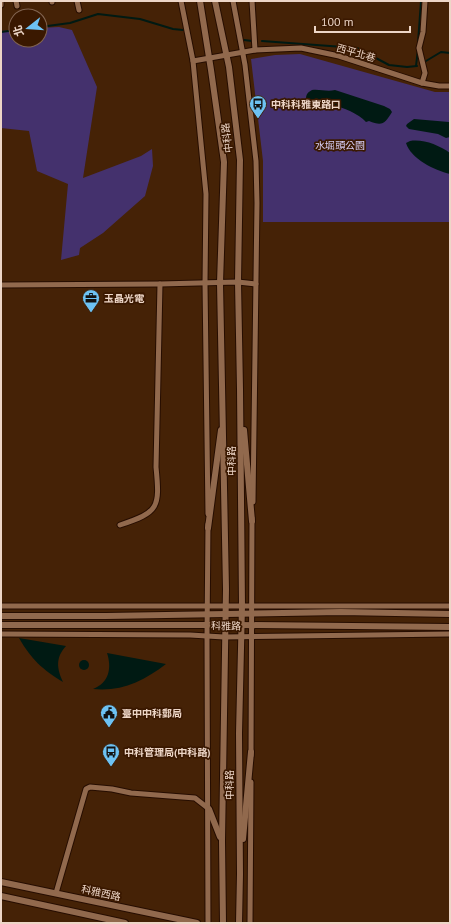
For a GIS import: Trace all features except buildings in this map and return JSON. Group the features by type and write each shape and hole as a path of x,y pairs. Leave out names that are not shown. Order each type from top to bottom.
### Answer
{"street":[{"path":"77,1 79,10"},
{"name":"中科路","path":"181,1 193,61 206,194 205,283 209,809 208,923"},
{"name":"中科路","path":"200,1 224,162 220,283 225,606 222,841 223,923"},
{"name":"中科路","path":"216,1 227,55 240,160 238,282 242,606 239,733 239,923"},
{"path":"233,1 242,52 256,161 250,923"},
{"path":"252,1 255,50"},
{"path":"422,83 425,73 419,48 425,1"},
{"name":"西平北巷","path":"193,61 255,50 301,48 339,56 422,83 450,86"},
{"path":"1,285 238,282 256,284"},
{"path":"120,525 151,512 157,502 158,490 156,467 160,284"},
{"path":"240,389 252,521"},
{"path":"208,528 223,408"},
{"name":"科雅路","path":"1,606 450,606"},
{"name":"科雅路","path":"1,616 225,615 342,612 450,614"},
{"name":"科雅路","path":"1,625 450,627"},
{"name":"科雅路","path":"1,634 190,635 241,637 450,634"},
{"path":"240,874 251,752"},
{"path":"56,893 86,789 90,787 112,788 131,793 195,798 209,809 222,841"},
{"name":"科雅西路","path":"1,882 198,923"},
{"path":"1,896 125,923"}],"green space":[{"path":"59,27 72,30 97,87 83,178 141,156 152,149 153,166 145,196 103,233 80,248 79,255 61,260 68,184 37,171 29,131 1,128 1,31 8,31 8,48 48,48 48,28"},
{"name":"水堀頭公園","path":"300,54 435,92 450,92 450,222 263,222 263,161 251,59 275,55"}],"water":[{"path":"312,90 335,90 384,106 392,112 381,124 369,121 366,122 350,111 341,107 332,105 315,106 309,104 306,101 306,96 307,93"},
{"path":"414,119 449,122 450,137 446,138 438,134 409,129 406,126 407,124"},
{"path":"410,141 431,143 450,153 450,174 430,167 418,159 406,143"},
{"path":"19,638 66,646 62,650 58,664 59,673 63,682 49,673 38,663 28,652"},
{"path":"107,653 166,664 149,676 132,684 113,689 93,689 103,683 108,674 109,664"},
{"path":"84,660 89,665 84,670 79,665"}],"waterway":[{"path":"418,43 421,1"},
{"path":"48,26 70,23 98,14 140,19 173,29 183,30"},
{"path":"1,32 8,31"},
{"path":"244,40 252,41"},
{"path":"262,41 357,48 389,65 407,67 417,66"},
{"path":"416,66 418,49"},
{"path":"426,61 441,52 450,53"}],"place":[{"name":"中科科雅東路口","path":"258,119"},
{"name":"玉晶光電","path":"91,313"},
{"name":"臺中中科郵局","path":"109,728"},
{"name":"中科管理局(中科路)","path":"111,767"}]}
